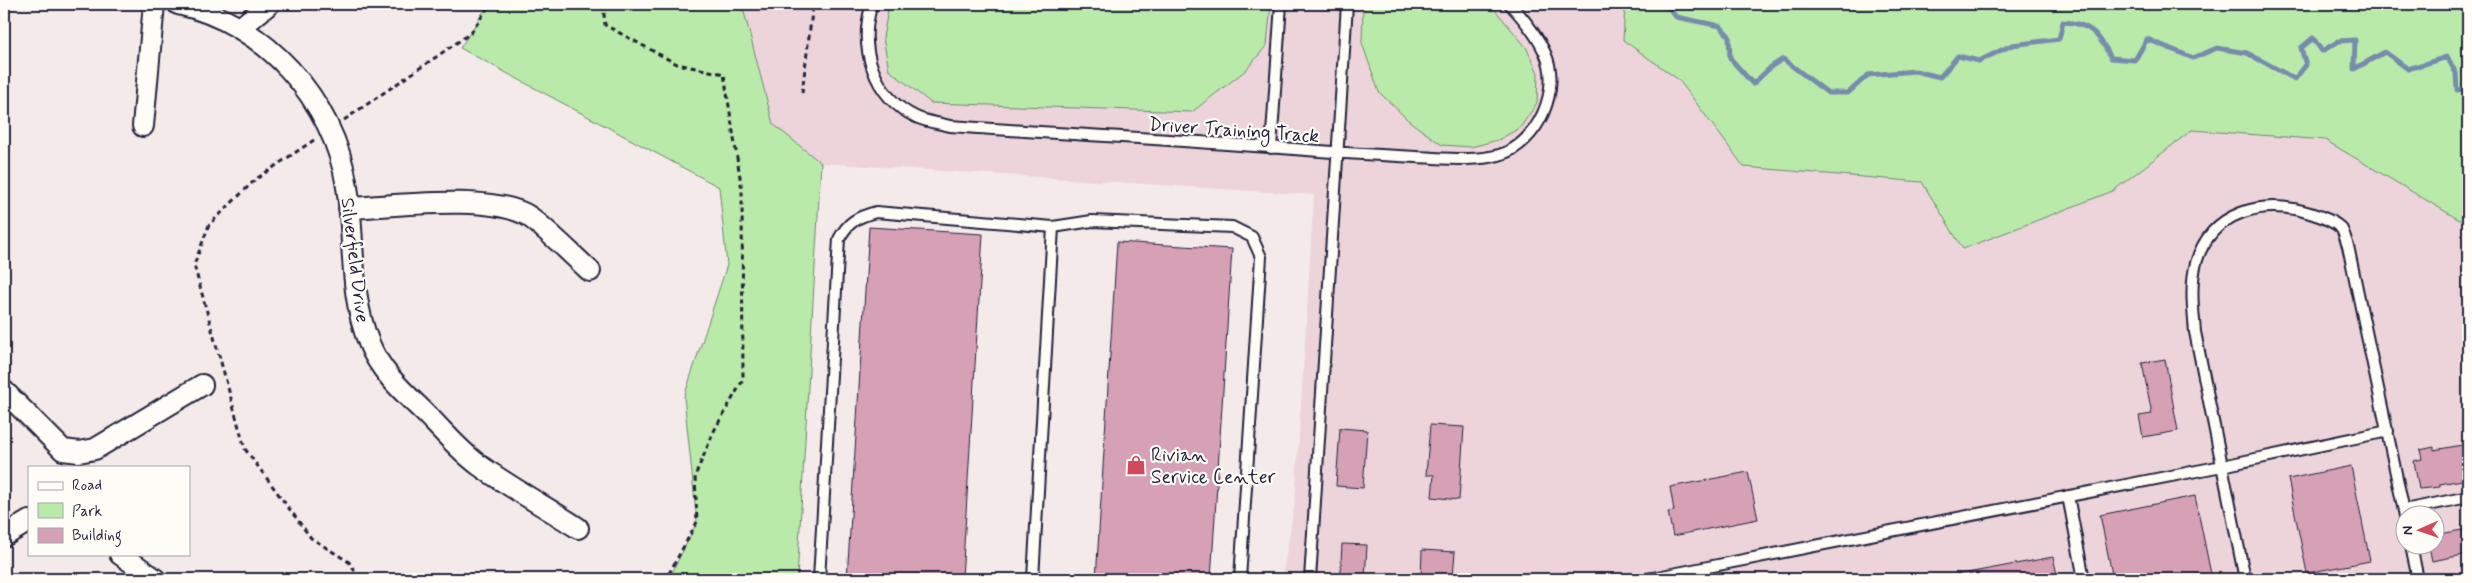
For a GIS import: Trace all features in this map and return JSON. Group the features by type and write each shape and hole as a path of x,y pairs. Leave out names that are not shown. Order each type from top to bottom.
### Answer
{"street":[{"path":"142,126 154,4"},
{"name":"Silverfield Drive","path":"178,4 190,6 240,28 283,61 312,96 329,130 347,186 357,301 369,344 390,379 478,464 578,528"},
{"path":"240,28 269,4"},
{"path":"349,208 471,203 504,207 529,216 590,271"},
{"path":"4,391 73,459 95,449 202,384"},
{"path":"4,536 28,522"},
{"path":"123,556 155,579"}],"lane":[{"name":"Driver Training Track","path":"872,4 866,36 869,61 876,81 894,102 915,117 950,126 1338,153 1472,159 1500,154 1523,142 1538,124 1548,101 1550,75 1546,53 1524,20 1510,4"},
{"path":"1271,148 1281,4"},
{"path":"1310,579 1347,4"},
{"path":"2245,579 2195,332 2192,299 2196,263 2208,240 2222,222 2245,210 2268,206 2296,208 2322,217 2341,229 2348,246 2403,506"},
{"path":"819,579 839,239 847,225 858,217 876,212 1053,227 1092,221 1232,227 1252,237 1261,258 1240,579"},
{"path":"1033,579 1053,227"},
{"path":"1647,579 2222,466 2388,431"},
{"path":"2068,496 2084,579"},
{"path":"2432,506 2468,497"},
{"path":"2413,556 2418,579"}],"path":[{"path":"360,579 349,562 311,538 245,449 194,265 209,226 256,179 471,34 490,4"},
{"path":"603,4 605,24 677,64 724,74 742,190 743,380 715,429 695,476 697,522 666,579"},
{"path":"802,93 813,4"}],"shaded area":[{"path":"742,4 1864,4 2468,77 2468,579 1282,579 1295,501 1314,195 821,163 773,124"}],"green space":[{"path":"489,4 742,4 773,124 821,163 797,579 669,579 697,522 684,397 727,265 719,187 460,48"},
{"path":"889,4 1271,4 1267,45 1246,70 1192,112 931,103 889,70 883,38"},
{"path":"1363,4 1490,4 1526,47 1538,73 1537,103 1520,128 1498,140 1471,147 1442,145 1409,121 1379,92 1362,43"},
{"path":"1625,4 2468,4 2468,225 2325,140 2192,130 2113,191 1963,249 1922,182 1744,167 1679,80 1623,40"}],"building":[{"path":"869,227 983,234 962,579 847,579"},
{"path":"1117,242 1232,249 1211,579 1096,579"},
{"path":"2165,359 2178,431 2143,437 2139,416 2152,414 2142,363"},
{"path":"1430,425 1464,427 1459,500 1432,497 1434,475 1426,475"},
{"path":"1340,428 1367,430 1363,488 1336,486"},
{"path":"2468,444 2468,479 2440,484 2440,487 2419,489 2414,461 2422,459 2420,450 2434,447 2434,450"},
{"path":"2351,466 2370,561 2307,573 2288,479"},
{"path":"1748,472 1758,519 1673,536 1668,512 1674,511 1670,487"},
{"path":"2195,496 2212,579 2113,579 2100,515"},
{"path":"2468,529 2468,554 2432,561 2431,556 2444,556 2444,533"},
{"path":"1342,544 1367,545 1365,579 1340,579"},
{"path":"1422,550 1455,552 1453,576 1440,575 1440,579 1421,579"},
{"path":"2053,557 2058,579 1935,579"}],"waterway":[{"path":"1666,4 1676,17 1720,26 1729,36 1730,58 1753,84 1772,66 1783,59 1828,93 1848,93 1868,75 1915,71 1940,77 1958,56 1979,61 2012,45 2059,39 2063,22 2080,25 2093,31 2111,58 2135,60 2147,39 2193,58 2217,48 2247,53 2295,79 2306,65 2301,48 2313,38 2322,51 2339,41 2355,40 2354,69 2385,52 2408,69 2447,57 2456,73 2457,90 2468,88"}],"place":[{"name":"Rivian Service Center","path":"1136,465"}]}
